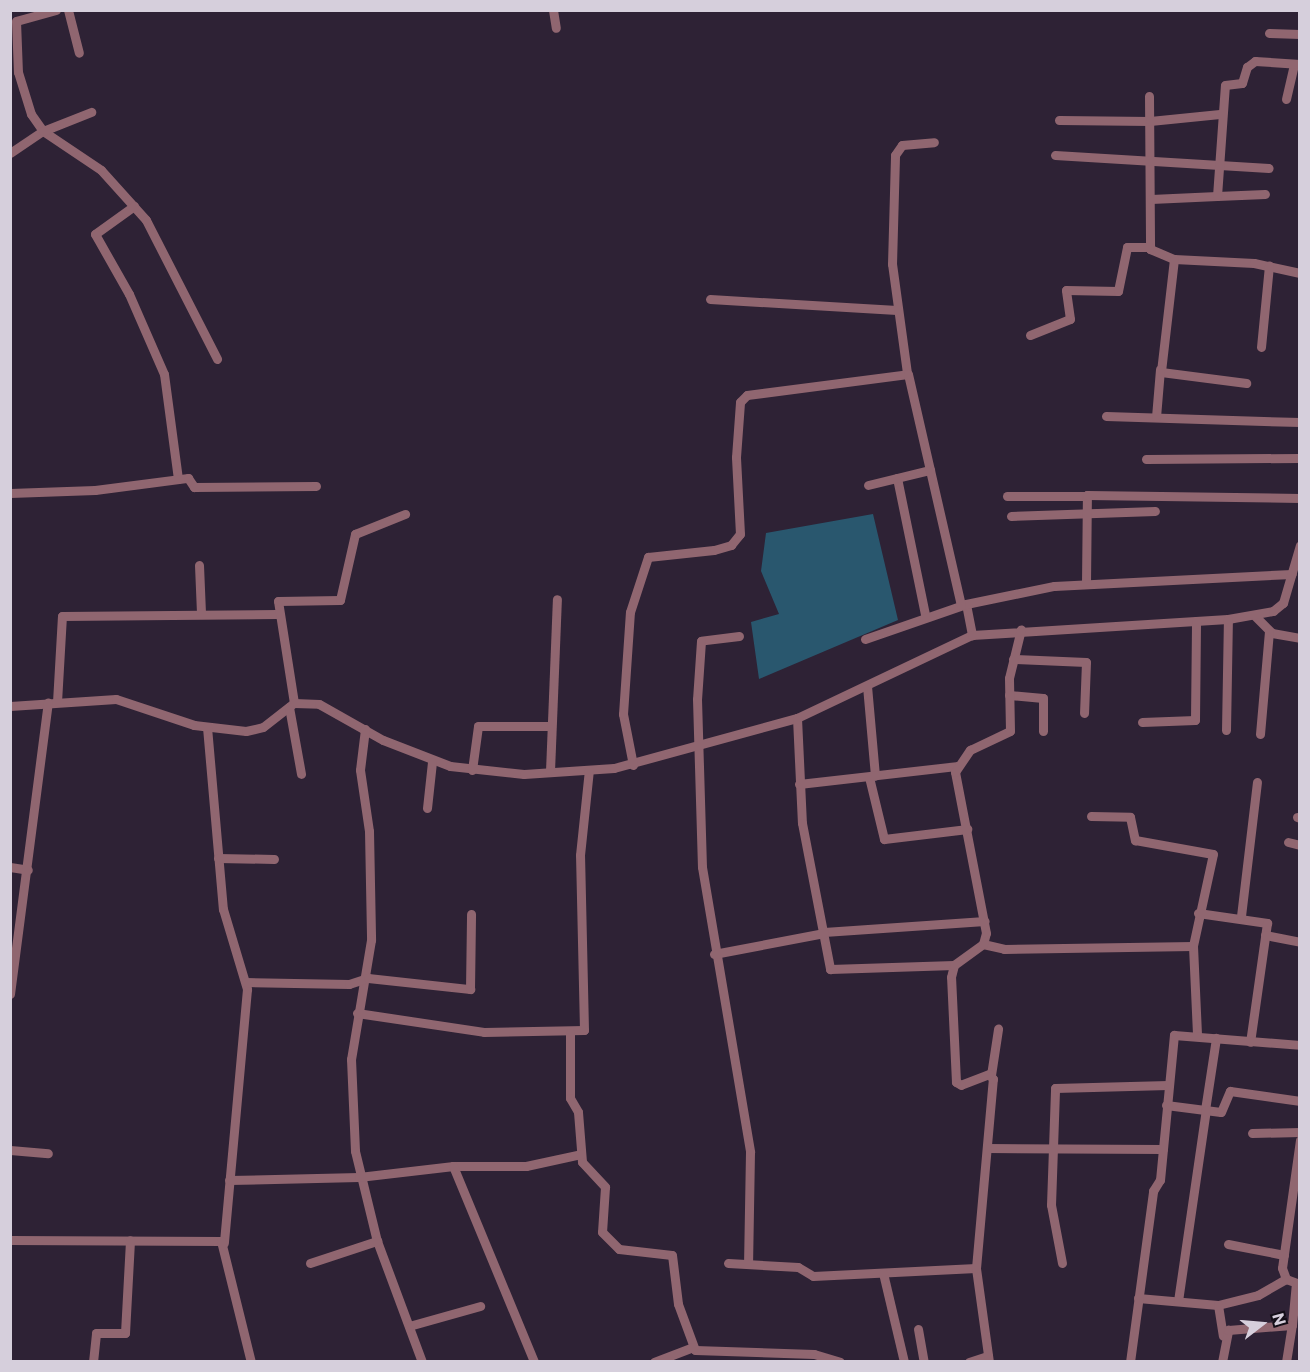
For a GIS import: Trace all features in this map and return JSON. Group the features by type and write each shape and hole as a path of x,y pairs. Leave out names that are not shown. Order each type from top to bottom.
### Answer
{"street":[{"path":"56,10 15,24 20,82 43,131 90,160 134,206 163,249 217,359"},
{"path":"68,10 79,53"},
{"path":"553,10 556,28"},
{"path":"1269,33 1299,34"},
{"path":"1217,196 1216,166 1224,87 1245,80 1251,62 1297,64 1286,99"},
{"path":"1149,96 1151,162 1149,247"},
{"path":"10,153 43,131 91,112"},
{"path":"1059,120 1150,122 1220,114"},
{"path":"934,142 902,145 895,156 890,233 897,310 907,373 972,635"},
{"path":"1055,155 1269,168"},
{"path":"1151,199 1265,194"},
{"path":"134,206 95,234 129,294 164,374 178,479"},
{"path":"1030,334 1069,320 1066,290 1118,291 1127,247 1149,247 1174,259 1269,265 1299,273"},
{"path":"1156,417 1174,259"},
{"path":"1261,347 1269,265"},
{"path":"710,298 897,310"},
{"path":"1160,369 1246,383"},
{"path":"633,765 623,714 630,612 648,556 714,550 730,545 740,534 736,464 743,397 907,373"},
{"path":"1106,416 1299,422"},
{"path":"1146,459 1299,458"},
{"path":"868,485 930,470"},
{"path":"10,492 95,490 189,478 194,487 316,486"},
{"path":"897,478 925,615"},
{"path":"1006,496 1086,496 1159,492 1299,498"},
{"path":"1086,496 1086,584"},
{"path":"1011,516 1155,511"},
{"path":"301,774 277,614 280,599 340,600 355,534 405,513"},
{"path":"10,706 116,699 207,727 260,728 292,705 328,706 365,729 432,762 472,770 589,770 633,765 703,748 797,718 972,635 1021,629 1254,616 1281,606 1297,563 1299,545"},
{"path":"199,565 201,613"},
{"path":"865,639 925,615 963,604 1086,584 1292,574"},
{"path":"550,771 550,726 557,599"},
{"path":"10,994 52,702 59,618 201,613 277,614"},
{"path":"1254,616 1269,632 1299,638"},
{"path":"1226,730 1228,619"},
{"path":"1142,723 1195,720 1196,621"},
{"path":"799,784 956,766 970,750 1009,732 1009,695 1013,659 1021,629"},
{"path":"1260,734 1269,632"},
{"path":"740,636 700,641 697,699 703,748 702,867 714,954 750,1152 748,1264"},
{"path":"1013,659 1086,662 1084,713"},
{"path":"867,686 872,776 884,839 967,829"},
{"path":"1009,695 1043,698 1043,731"},
{"path":"797,718 799,784 824,933 834,972 954,965 982,944 985,921 956,766"},
{"path":"472,770 478,726 550,726"},
{"path":"207,727 226,923 246,982 224,1243 251,1362"},
{"path":"365,729 360,781 369,831 371,940 357,1013 351,1078 359,1177 377,1241 422,1362"},
{"path":"427,808 432,762"},
{"path":"357,1013 453,1030 570,1033 584,1027 580,855 589,770"},
{"path":"1241,916 1257,782"},
{"path":"1090,816 1132,818 1135,840 1212,852 1198,913 1194,945 1197,1035"},
{"path":"1288,842 1299,845"},
{"path":"218,858 274,859"},
{"path":"10,867 28,870"},
{"path":"1198,913 1265,920 1265,935 1250,1042"},
{"path":"246,982 363,980 470,989 471,914"},
{"path":"714,954 824,933 985,921"},
{"path":"1265,935 1299,942"},
{"path":"982,944 1004,949 1194,945"},
{"path":"954,965 956,1082 961,1085 991,1075"},
{"path":"969,1362 988,1359 976,1268 991,1075 998,1029"},
{"path":"1130,1362 1138,1298 1163,1149 1175,1032 1250,1042 1299,1045"},
{"path":"570,1033 570,1098 578,1112 581,1154 584,1166 604,1183 600,1226 607,1241 619,1249 675,1260 678,1304 693,1347 703,1352 814,1354 840,1362"},
{"path":"1178,1301 1216,1038"},
{"path":"1062,1263 1051,1205 1055,1088 1168,1085"},
{"path":"1166,1106 1222,1112 1229,1091 1299,1101"},
{"path":"1252,1133 1299,1132"},
{"path":"1286,1362 1292,1325 1294,1282 1284,1255 1296,1210 1299,1140"},
{"path":"987,1148 1163,1149"},
{"path":"10,1150 48,1153"},
{"path":"229,1180 359,1177 453,1166 526,1166 581,1154"},
{"path":"453,1166 534,1362"},
{"path":"10,1240 224,1243"},
{"path":"93,1362 96,1333 125,1333 130,1240"},
{"path":"310,1263 377,1241"},
{"path":"1227,1244 1284,1255"},
{"path":"728,1263 798,1267 813,1276 976,1268"},
{"path":"883,1273 904,1362"},
{"path":"1138,1298 1218,1305 1258,1295 1294,1282"},
{"path":"1218,1305 1223,1335 1222,1362"},
{"path":"409,1326 480,1306"},
{"path":"1223,1335 1230,1329 1292,1325"},
{"path":"918,1329 924,1362"},
{"path":"654,1362 672,1358 693,1347"}],"water":[{"path":"873,514 898,620 759,679 751,622 779,614 761,571 766,533"}]}
